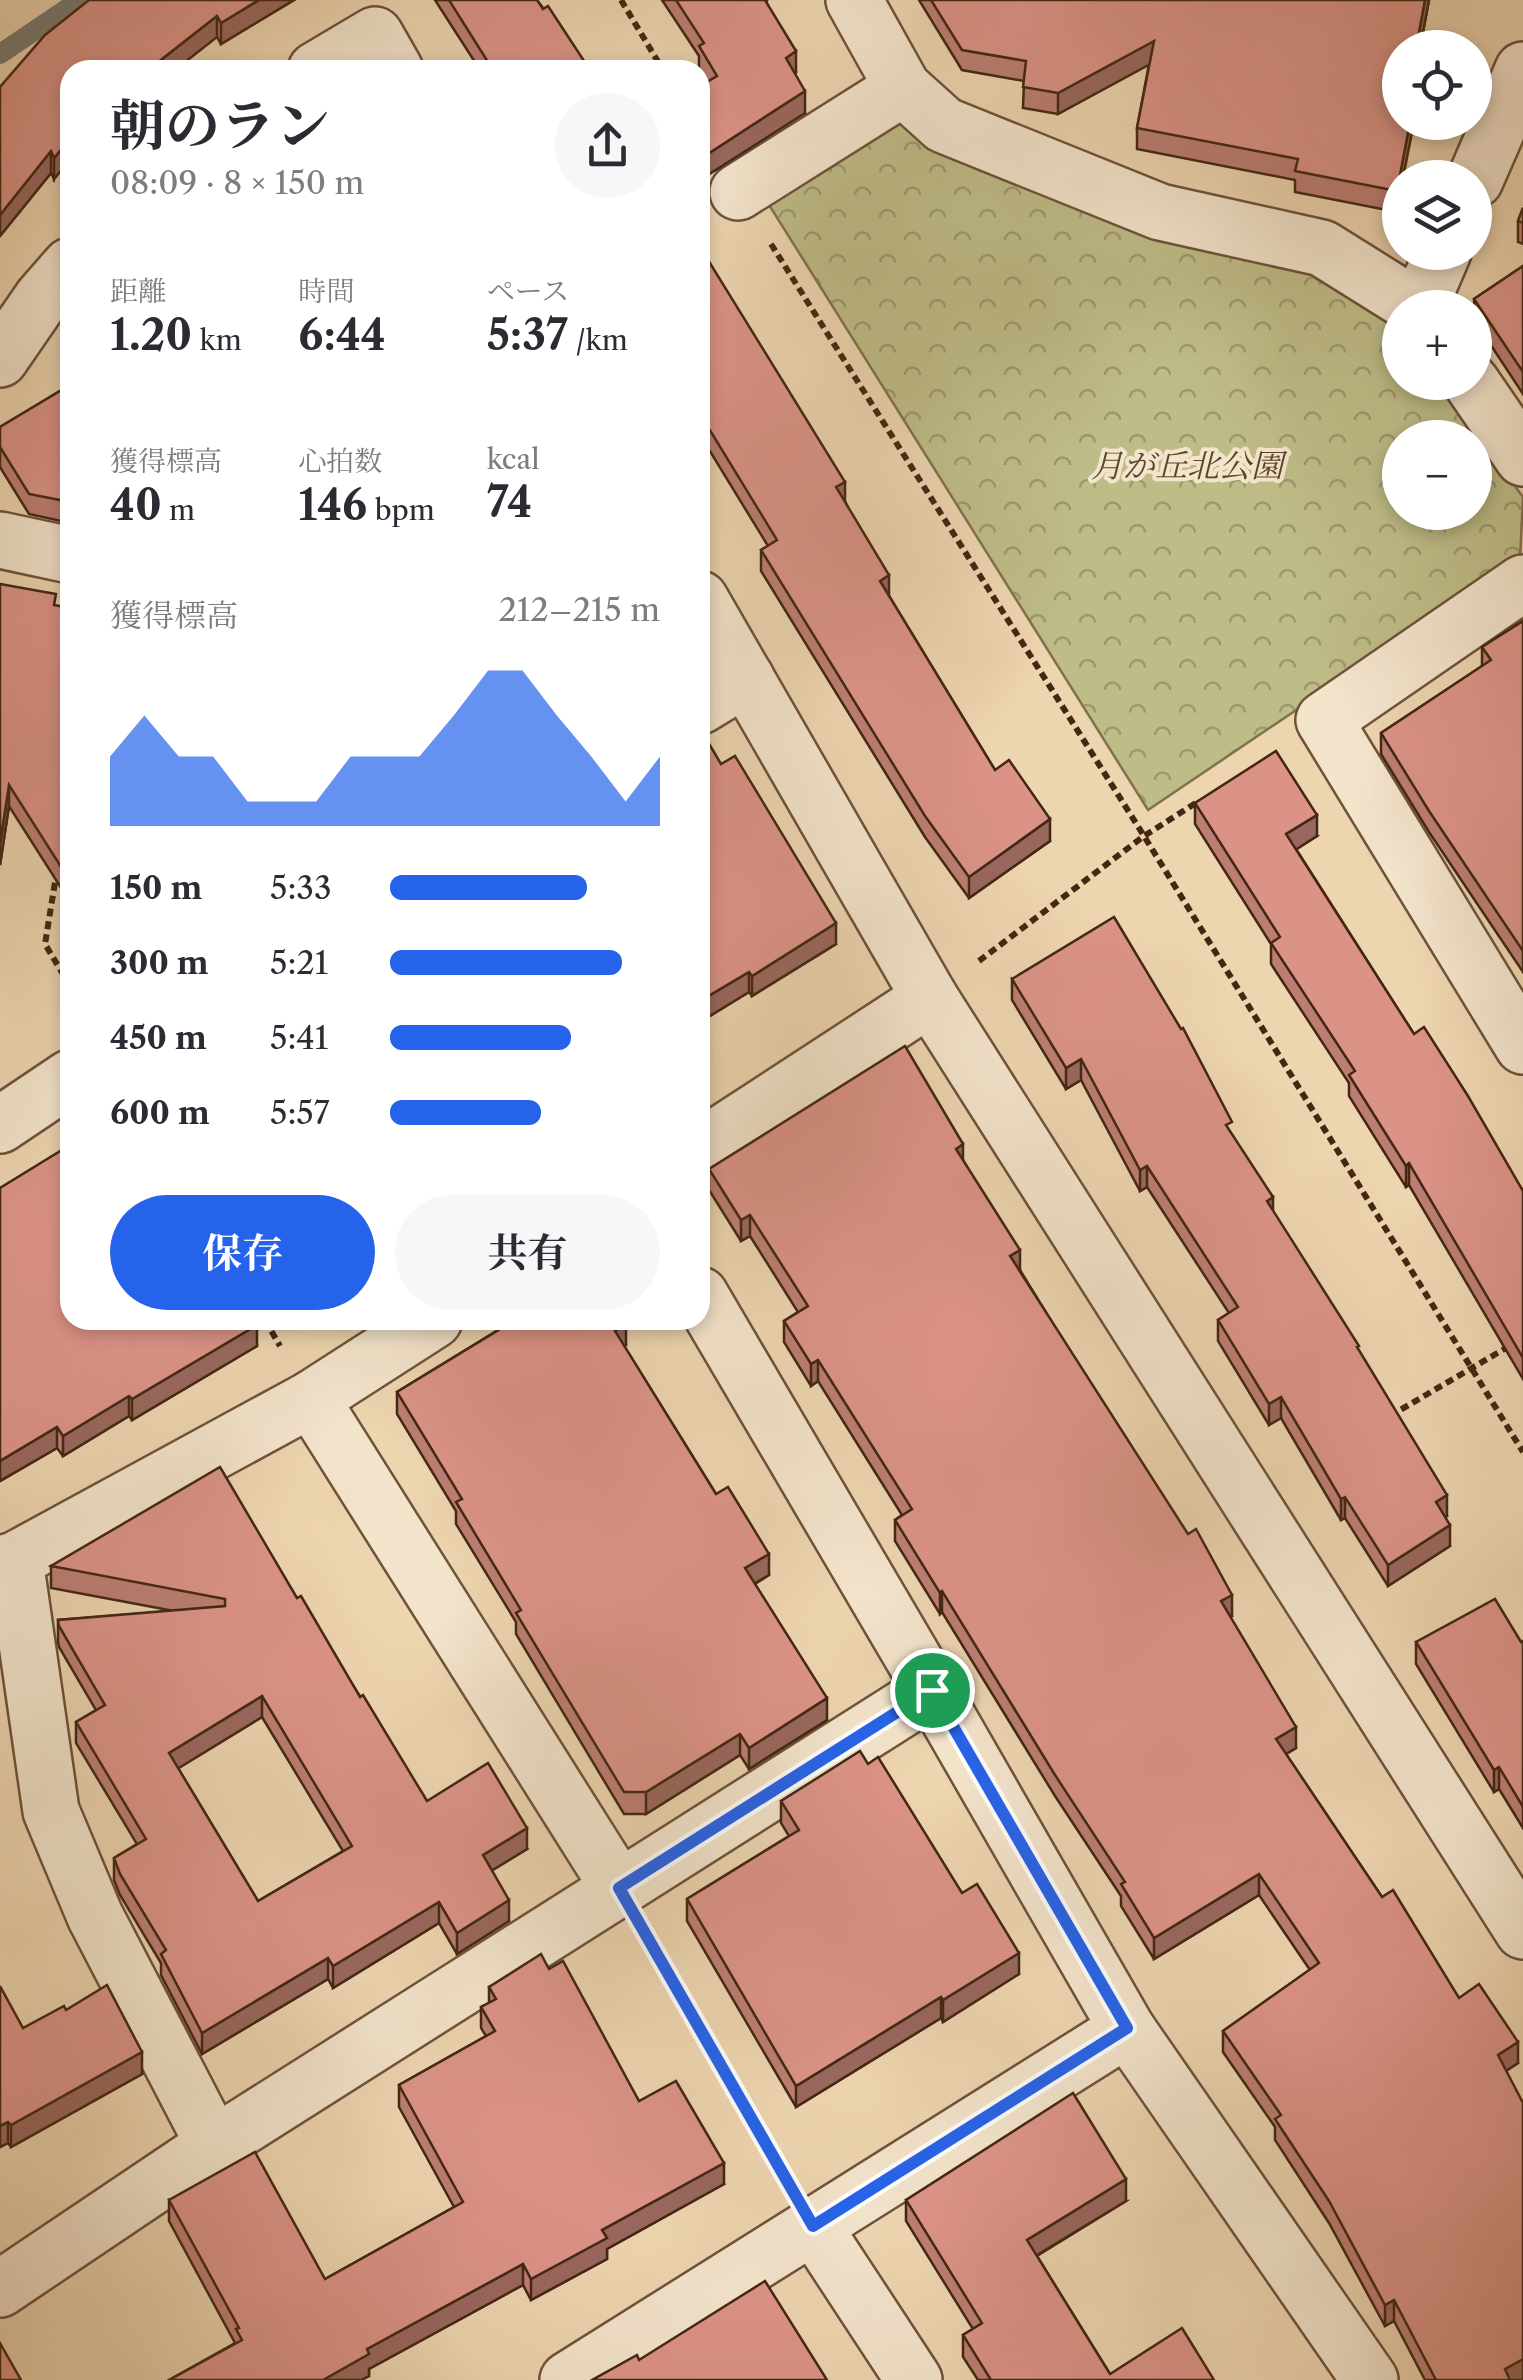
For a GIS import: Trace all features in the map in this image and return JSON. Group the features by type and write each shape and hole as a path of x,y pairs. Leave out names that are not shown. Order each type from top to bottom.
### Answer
{"street":[{"path":"854,0 903,88 944,125 1160,212 1322,248 1390,290"},
{"path":"333,60 375,35 389,60"},
{"path":"1484,160 1523,70"},
{"path":"738,192 903,88"},
{"path":"0,360 60,277"},
{"path":"1483,400 1523,458"},
{"path":"0,540 60,554"},
{"path":"1523,583 1324,720 1523,1046"},
{"path":"710,616 930,998 1523,1931"},
{"path":"710,700 746,678"},
{"path":"710,1141 930,998"},
{"path":"0,1125 60,1085"},
{"path":"710,1312 1127,2028 1370,2380"},
{"path":"214,2146 95,1916 51,1811 7,1562 311,1399 418,1330"},
{"path":"311,1399 619,1888"},
{"path":"0,2289 214,2146 932,1690"},
{"path":"568,2380 1127,2028"},
{"path":"813,2226 914,2380"}],"path":[{"path":"621,0 657,60"},
{"path":"738,192 1144,836 1523,1452"},
{"path":"930,998 1144,836 1209,794"},
{"path":"59,856 45,944 60,969"},
{"path":"619,1888 813,2226"}],"green space":[{"name":"月が丘北公園","path":"903,88 1160,239 1315,275 1382,319 1382,400 1452,400 1466,420 1382,420 1382,530 1492,530 1492,455 1523,497 1520,559 1148,810 751,176"}],"building":[{"path":"89,0 259,0 221,23 217,16 161,60 60,60 60,151 54,158 51,151 0,215 0,87 45,35"},
{"path":"449,0 537,0 543,9 548,6 583,60 487,60"},
{"path":"676,0 765,0 796,51 786,58 805,91 710,153 710,80 717,76 699,46 704,43"},
{"path":"931,0 1425,0 1419,30 1382,30 1382,140 1407,140 1403,160 1382,160 1382,188 1295,171 1298,159 1137,128 1154,41 1058,93 1023,87 1026,61 962,50"},
{"path":"710,263 845,482 836,487 889,575 880,581 995,770 1009,760 1050,819 969,877 925,816 761,550 777,540 710,430"},
{"path":"1523,266 1523,372 1492,326 1492,290 1487,290"},
{"path":"60,391 60,500 29,494 0,447 0,427"},
{"path":"0,584 56,594 54,605 60,606 60,865 9,785 0,844"},
{"path":"1523,621 1523,951 1381,733 1491,660 1482,647"},
{"path":"710,745 721,764 735,756 836,923 752,976 749,972 710,995"},
{"path":"1276,751 1317,815 1286,834 1414,1034 1424,1027 1523,1191 1523,1358 1409,1163 1406,1166 1349,1075 1355,1071 1271,943 1280,937 1195,803"},
{"path":"1114,917 1183,1028 1232,1122 1226,1125 1273,1197 1267,1201 1447,1495 1436,1502 1450,1525 1388,1565 1345,1497 1341,1499 1281,1397 1269,1404 1218,1320 1238,1307 1147,1166 1140,1170 1081,1059 1066,1068 1012,979"},
{"path":"905,1046 963,1144 956,1149 1020,1250 1010,1256 1188,1534 1196,1529 1232,1595 1221,1601 1296,1727 1276,1739 1382,1897 1393,1890 1459,1998 1479,1984 1518,2042 1498,2055 1523,2103 1523,2359 1505,2369 1510,2380 1436,2380 1394,2300 1385,2305 1329,2201 1275,2119 1281,2115 1223,2031 1319,1963 1259,1874 1154,1938 1121,1884 1125,1882 895,1520 912,1509 818,1360 811,1364 784,1321 808,1306 750,1215 741,1220 710,1168"},
{"path":"60,1151 60,1330 249,1330 63,1436 57,1427 0,1461 0,1188"},
{"path":"499,1330 617,1330 716,1494 728,1487 769,1554 745,1568 827,1698 749,1748 740,1734 646,1792 624,1792 516,1613 521,1610 456,1502 462,1499 397,1392"},
{"path":"220,1467 297,1598 301,1596 427,1801 488,1763 527,1828 483,1855 509,1900 457,1933 439,1902 333,1966 328,1958 202,2033 161,1954 166,1950 114,1858 146,1839 76,1722 105,1705 58,1620 225,1606 225,1599 51,1566","holes":["262,1696 352,1846 258,1901 169,1753"]},
{"path":"1495,1599 1523,1641 1523,1807 1499,1767 1494,1770 1416,1642"},
{"path":"860,1751 868,1764 878,1757 962,1893 977,1884 1019,1953 796,2086 687,1899 799,1830 781,1801"},
{"path":"541,1954 549,1969 563,1961 639,2101 676,2081 724,2163 602,2230 607,2238 531,2279 523,2264 367,2349 369,2354 323,2380 169,2380 242,2340 169,2200 255,2152 325,2279 463,2202 399,2085 495,2031 481,2007 496,1999 489,1987"},
{"path":"107,1985 142,2052 11,2125 8,2122 0,2126 0,1986 23,2028 64,2006 66,2010"},
{"path":"1073,2093 1126,2179 1027,2240 1110,2374 1182,2328 1214,2380 991,2380 963,2335 982,2323 906,2200"},
{"path":"765,2281 827,2380 592,2380 637,2355 639,2360"},
{"path":"0,2343 21,2380 0,2380"}],"waterway":[{"path":"0,54 80,0"}],"route":[{"path":"932,1690 1127,2028 813,2226 619,1888 932,1690"}]}
